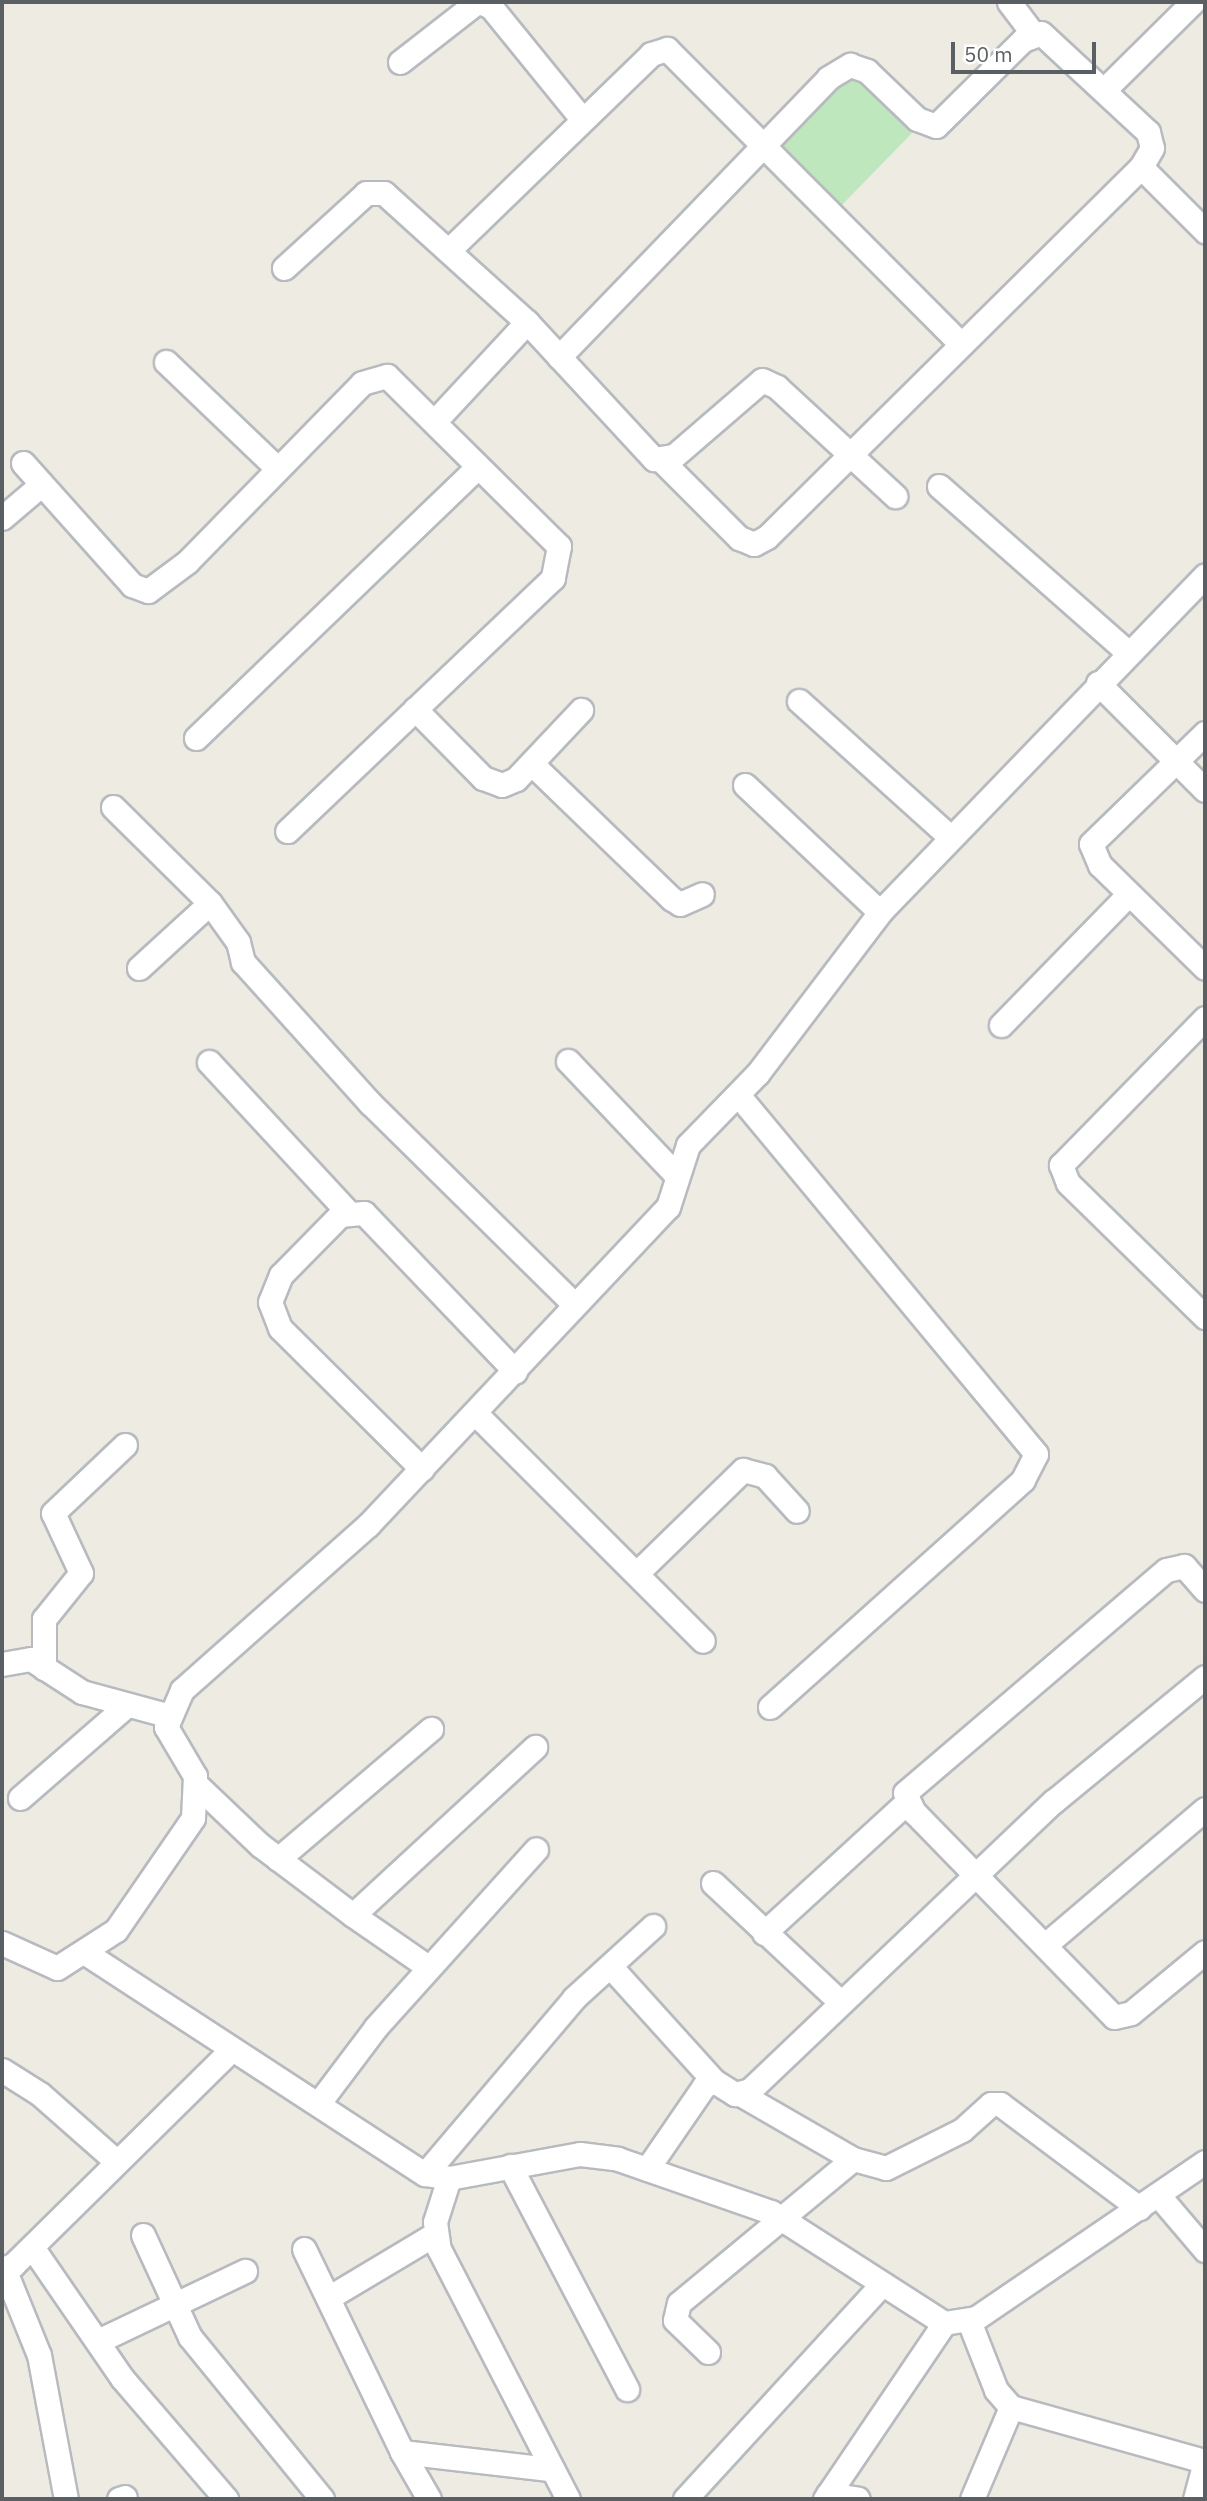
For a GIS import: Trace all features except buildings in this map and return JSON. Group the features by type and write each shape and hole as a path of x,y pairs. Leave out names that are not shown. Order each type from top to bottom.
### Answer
{"street":[{"path":"400,62 478,2 491,7 582,119"},
{"path":"284,268 376,191 450,249 527,322 647,453 663,462 727,528 754,544 850,454 1141,167 1153,141 1105,89 1048,38 1033,34 1009,2"},
{"path":"1105,89 1192,2"},
{"path":"559,357 828,78 850,65 867,71 917,119 936,126 1033,34"},
{"path":"450,249 652,54 667,49 761,148 961,344"},
{"path":"1141,167 1205,232"},
{"path":"435,421 527,322"},
{"path":"166,362 276,467"},
{"path":"23,463 132,585 148,590 187,562 276,467 371,378 394,379 477,468 554,539 561,561 553,578 287,831"},
{"path":"663,462 762,380 895,496"},
{"path":"196,738 477,468"},
{"path":"2,518 41,484"},
{"path":"939,486 1127,652"},
{"path":"428,1967 278,1859 198,1786 168,1733 166,1715 188,1682 292,1596 422,1469 574,1304 668,1207 676,1175 688,1145 739,1096 880,912 1127,652 1205,575"},
{"path":"1098,683 1178,760 1205,790"},
{"path":"799,701 950,837"},
{"path":"415,709 490,783 509,784 532,764 581,710"},
{"path":"1205,733 1091,844 1100,865 1205,968"},
{"path":"532,764 672,899 680,904 702,894"},
{"path":"745,785 880,912"},
{"path":"113,807 210,903 238,942 243,962 321,1049 574,1304"},
{"path":"1001,1025 1129,894"},
{"path":"139,968 210,903"},
{"path":"1205,1018 1061,1165 1068,1184 1205,1317"},
{"path":"568,1061 676,1175"},
{"path":"209,1062 347,1211 377,1223 515,1371"},
{"path":"739,1096 1036,1454 1023,1480 770,1707"},
{"path":"347,1211 281,1275 270,1302 272,1317 422,1469"},
{"path":"475,1413 703,1641"},
{"path":"44,1668 44,1619 81,1573 53,1513 125,1445"},
{"path":"636,1573 743,1470 765,1476 797,1511"},
{"path":"764,1933 907,1802 909,1785 1166,1570 1184,1566 1205,1590"},
{"path":"2,1664 26,1657 82,1692 166,1715"},
{"path":"742,2095 838,2001 977,1873 1205,1677"},
{"path":"20,1798 127,1705"},
{"path":"278,1859 431,1729"},
{"path":"353,1915 535,1747"},
{"path":"2,1943 50,1968 83,1952 116,1930 187,1831 198,1786"},
{"path":"907,1802 1108,2014 1121,2017 1205,1952"},
{"path":"1045,1945 1205,1809"},
{"path":"318,2104 428,1967 536,1849"},
{"path":"713,1883 838,2001"},
{"path":"425,2174 574,1998 653,1926"},
{"path":"83,1952 230,2050 425,2174 449,2178 597,2154 782,2217 944,2323 969,2321 1205,2162"},
{"path":"610,1966 714,2081 853,2159 886,2168 897,2164 962,2130 983,2108 1000,2104 1149,2202 1205,2250"},
{"path":"66,2499 39,2355 3,2270 32,2247 230,2050"},
{"path":"2,2070 40,2094 116,2161"},
{"path":"647,2169 699,2092 714,2081"},
{"path":"708,2352 678,2325 675,2309 853,2159"},
{"path":"510,2166 627,2389"},
{"path":"449,2178 435,2234 549,2469 568,2499"},
{"path":"328,2298 435,2234"},
{"path":"143,2235 171,2302 200,2350 323,2499"},
{"path":"32,2247 154,2418 226,2499"},
{"path":"304,2249 402,2452 429,2499"},
{"path":"98,2341 171,2302 245,2271"},
{"path":"685,2499 881,2284"},
{"path":"969,2321 996,2390 1011,2407 1205,2462 1195,2499"},
{"path":"858,2499 827,2496 944,2323"},
{"path":"972,2499 1011,2407"},
{"path":"402,2452 549,2469"}],"green space":[{"path":"856,69 915,130 841,206 779,145"}]}
